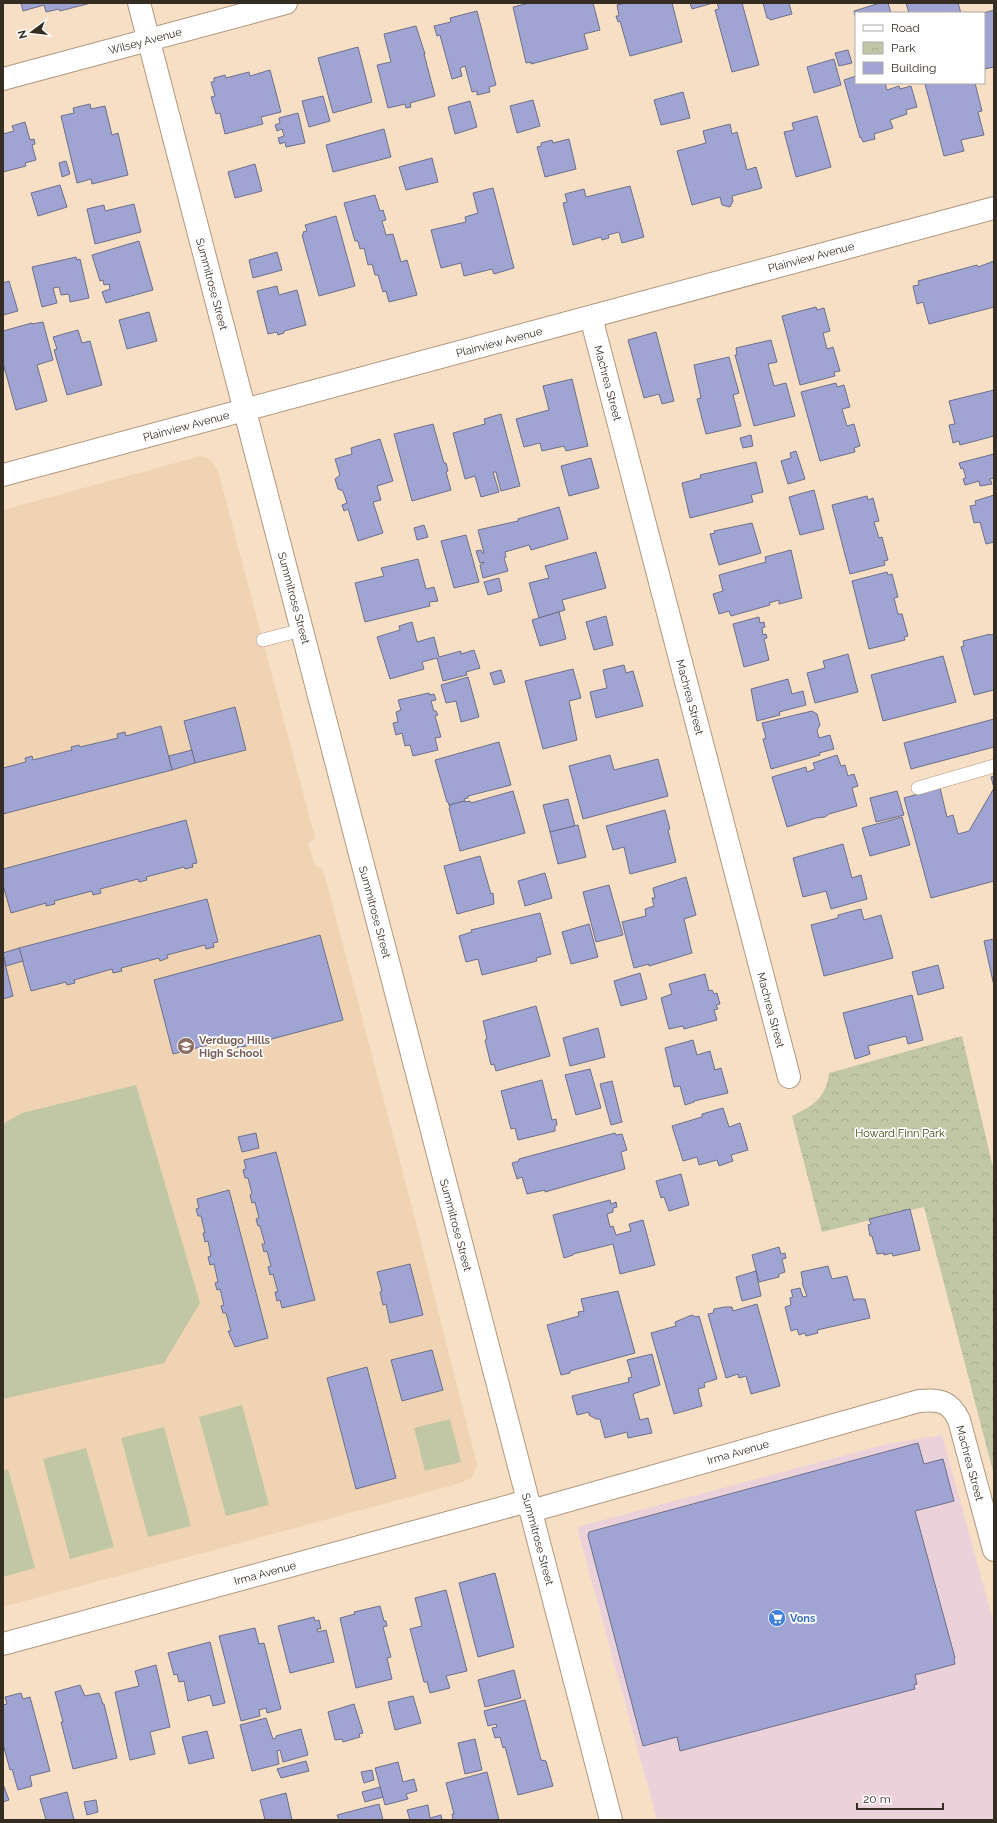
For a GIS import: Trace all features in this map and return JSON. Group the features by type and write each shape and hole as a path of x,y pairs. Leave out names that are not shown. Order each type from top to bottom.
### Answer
{"street":[{"name":"Summitrose Street","path":"139,3 611,1820"},
{"name":"Wilsey Avenue","path":"3,79 286,3"},
{"name":"Plainview Avenue","path":"3,474 994,208"},
{"name":"Machrea Street","path":"591,317 789,1077"},
{"name":"Irma Avenue","path":"3,1644 529,1506 919,1401 933,1400 946,1403"},
{"name":"Machrea Street","path":"946,1403 954,1410 959,1420 994,1550"}],"lane":[{"path":"262,640 302,630"},
{"path":"918,788 994,766"}],"shaded area":[{"name":"Verdugo Hills High School","path":"201,456 211,460 218,471 315,838 308,843 315,866 323,869 416,1223 477,1465 472,1477 461,1483 3,1607 3,510"},
{"name":"Vons","path":"942,1435 994,1624 994,1820 657,1820 577,1527 887,1444"}],"green space":[{"name":"Howard Finn Park","path":"962,1036 994,1172 994,1475 924,1207 822,1232 792,1116 818,1100 825,1089 829,1073"},
{"path":"136,1085 200,1303 164,1363 3,1399 3,1124 22,1113"},
{"path":"242,1405 269,1505 226,1516 199,1417"},
{"path":"450,1419 461,1462 425,1471 414,1428"},
{"path":"164,1427 191,1526 148,1537 121,1438"},
{"path":"86,1448 114,1547 70,1559 43,1459"},
{"path":"8,1469 35,1568 3,1577 3,1471"}],"building":[{"path":"21,3 91,3 60,11 59,9 46,12 44,5 23,11"},
{"path":"530,3 593,3 600,30 584,34 588,49 531,64 531,62 526,63 513,7"},
{"path":"626,3 672,3 682,42 630,56 620,21 618,22 616,16 619,16 617,5"},
{"path":"690,3 713,3 692,9"},
{"path":"717,3 742,3 759,65 732,72 715,10 719,9"},
{"path":"763,3 789,3 792,14 770,20 767,18"},
{"path":"880,3 888,3 891,12 855,12 855,15 854,11"},
{"path":"906,3 958,3 961,12 909,12"},
{"path":"994,10 994,67 985,69 985,13"},
{"path":"477,11 496,85 489,87 490,92 477,95 477,91 472,92 465,66 460,68 462,76 452,79 440,35 437,36 434,26 451,22 450,18"},
{"path":"416,26 425,54 435,96 410,103 411,107 406,108 405,104 388,108 377,65 391,62 384,34"},
{"path":"358,47 372,102 333,113 318,58"},
{"path":"848,50 852,63 839,66 835,53"},
{"path":"834,59 841,85 814,93 807,67"},
{"path":"270,70 281,112 261,117 263,124 225,134 220,113 216,114 211,97 215,96 211,82 214,82 214,78 225,75 226,78 249,72 250,76"},
{"path":"855,76 855,84 885,84 887,90 899,86 900,89 911,86 917,107 906,110 907,114 890,120 893,128 874,134 875,139 863,142 861,137 860,138 844,80"},
{"path":"925,84 975,84 982,111 978,112 984,135 961,140 964,151 944,156"},
{"path":"683,92 690,118 661,125 654,100"},
{"path":"323,96 330,121 309,127 302,101"},
{"path":"533,100 540,126 517,133 510,106"},
{"path":"470,101 477,127 455,134 448,107"},
{"path":"90,104 91,109 105,106 112,135 118,133 128,175 92,184 91,179 77,183 61,116 74,113 73,108"},
{"path":"298,113 305,143 286,147 285,142 280,144 278,138 284,136 282,129 277,131 275,125 280,123 279,118"},
{"path":"817,116 831,167 796,177 784,132 794,130 792,123"},
{"path":"25,122 30,140 34,139 35,144 32,145 36,160 25,163 26,166 3,172 3,134 14,131 12,126"},
{"path":"730,124 732,134 737,132 747,170 756,167 762,188 732,196 733,201 730,207 722,205 720,197 692,205 677,151 706,143 703,131"},
{"path":"384,129 391,157 333,172 326,145"},
{"path":"569,139 576,169 545,177 537,147 541,146 541,143 552,140 553,143"},
{"path":"432,158 438,182 406,190 399,167"},
{"path":"66,161 70,174 62,177 59,163"},
{"path":"255,164 262,191 235,198 228,172"},
{"path":"60,185 67,207 38,216 31,193"},
{"path":"630,186 644,237 622,243 619,232 608,235 609,238 602,240 601,237 573,245 563,203 567,202 565,194 584,189 586,197"},
{"path":"493,188 514,268 494,274 492,269 464,276 461,263 441,268 431,230 466,222 465,217 478,213 473,193"},
{"path":"375,195 380,211 383,210 386,220 382,221 386,235 393,234 401,262 407,260 417,295 389,302 386,291 383,292 378,275 375,275 372,264 368,265 364,248 360,249 358,241 355,241 344,203"},
{"path":"134,204 141,232 95,244 87,209 104,205 105,211"},
{"path":"336,216 355,286 319,296 302,235 304,234 303,232 307,231 305,225"},
{"path":"139,241 153,290 106,303 102,292 110,289 109,284 104,285 103,280 100,281 92,255"},
{"path":"277,252 282,270 253,278 249,260"},
{"path":"76,257 77,260 80,259 89,298 70,302 69,294 61,295 59,287 53,288 57,303 42,307 32,267"},
{"path":"994,261 994,307 929,324 923,302 917,304 913,286 919,285 918,281 977,265 978,267"},
{"path":"9,281 18,311 3,315 3,283"},
{"path":"277,286 279,295 297,290 306,325 284,331 284,333 278,335 277,332 268,334 257,291"},
{"path":"816,307 817,310 824,308 830,331 823,333 827,349 833,347 840,371 834,372 835,376 800,385 782,316"},
{"path":"149,312 157,341 127,349 119,320"},
{"path":"43,322 53,360 37,365 47,401 16,410 3,363 3,331 32,323"},
{"path":"78,330 82,343 90,341 102,385 67,395 54,350 57,349 53,337"},
{"path":"656,332 674,401 662,404 659,394 644,398 628,340"},
{"path":"771,340 777,362 768,364 774,386 786,383 795,416 754,426 735,355 737,355 736,348"},
{"path":"729,357 739,393 733,395 741,426 706,434 697,399 701,398 694,365"},
{"path":"572,379 588,446 566,451 564,446 542,451 540,443 524,447 516,419 549,410 543,386"},
{"path":"836,383 837,387 844,385 850,407 842,409 847,426 854,424 860,446 854,448 855,452 820,461 801,392"},
{"path":"994,390 994,436 960,445 959,441 953,443 949,425 955,424 949,401"},
{"path":"501,414 520,486 501,491 496,472 493,472 499,492 481,497 475,476 465,479 453,433 485,424 484,419"},
{"path":"433,424 444,463 446,463 448,471 446,472 451,490 412,501 394,434"},
{"path":"751,435 753,446 743,448 740,438"},
{"path":"380,439 393,481 377,486 381,500 373,502 383,533 358,541 348,509 344,511 342,505 347,503 343,491 338,489 335,479 340,475 335,459 352,454 351,448"},
{"path":"796,451 805,479 788,484 781,461 791,458 790,453"},
{"path":"994,454 994,478 990,479 992,484 980,486 979,481 965,485 963,479 966,478 963,468 961,469 959,463"},
{"path":"591,458 599,488 569,496 561,466"},
{"path":"756,462 763,492 751,495 753,502 690,518 682,483 701,478 700,475"},
{"path":"814,490 824,529 800,535 789,497"},
{"path":"994,495 994,542 986,544 980,522 974,523 970,506 976,505 975,501"},
{"path":"867,496 868,500 873,498 879,521 874,522 879,538 882,537 888,560 884,561 885,565 850,574 832,505"},
{"path":"559,507 568,539 531,550 529,545 505,552 506,557 504,558 508,571 483,578 480,565 484,562 480,563 476,551 481,550 483,554 484,553 478,530 518,521 518,519"},
{"path":"752,523 761,553 719,565 710,534 715,533 714,531"},
{"path":"424,525 428,537 417,540 414,528"},
{"path":"466,535 479,582 454,588 441,541"},
{"path":"791,550 802,598 779,604 779,600 769,603 770,605 731,616 729,611 719,614 713,594 723,591 719,575 766,562 765,557"},
{"path":"596,552 606,588 562,600 565,610 539,618 529,583 549,578 545,566"},
{"path":"418,559 426,589 434,587 438,601 429,602 430,606 365,622 355,583 384,576 381,568"},
{"path":"887,572 888,575 892,574 898,597 894,598 898,614 902,614 908,636 904,637 905,640 869,649 852,581"},
{"path":"499,578 502,591 488,595 484,582"},
{"path":"559,612 566,639 540,646 532,620"},
{"path":"606,616 613,645 594,650 586,622"},
{"path":"759,617 760,623 764,622 765,627 762,628 763,635 766,634 767,638 764,639 769,660 744,667 733,624"},
{"path":"412,622 417,642 434,637 439,657 461,651 461,654 474,650 480,668 466,672 467,675 443,681 437,658 422,662 424,669 390,679 377,637 400,630 399,626"},
{"path":"994,634 994,690 974,695 961,647 964,646 963,641"},
{"path":"848,654 858,692 815,703 807,673 825,668 823,661"},
{"path":"943,656 956,702 883,721 871,675"},
{"path":"624,665 626,673 633,671 643,706 596,718 590,692 607,688 603,670"},
{"path":"573,669 581,698 569,701 577,740 543,749 525,681"},
{"path":"501,670 505,682 494,685 490,673"},
{"path":"468,677 479,717 461,722 456,701 446,703 441,685"},
{"path":"788,679 792,694 803,691 806,705 779,712 780,715 757,721 751,689"},
{"path":"429,693 429,695 434,694 436,700 431,701 434,711 436,711 438,715 435,716 441,737 435,738 438,750 413,756 410,745 405,746 402,733 396,735 393,723 398,722 396,712 401,710 398,700"},
{"path":"235,707 246,750 195,763 184,721"},
{"path":"812,711 817,714 820,725 817,730 819,738 830,735 834,749 819,753 820,755 771,769 763,739 766,738 762,723"},
{"path":"994,719 994,747 911,769 904,743"},
{"path":"161,726 172,770 3,814 3,768 26,762 25,758 32,756 33,760 72,750 71,747 79,745 80,747 118,738 117,734 125,732 126,736"},
{"path":"499,742 511,785 468,796 468,798 464,799 465,801 449,805 435,760"},
{"path":"192,750 195,763 172,770 169,756"},
{"path":"610,755 614,770 658,759 668,796 583,819 569,766"},
{"path":"837,755 841,766 845,765 848,776 854,774 858,786 852,788 857,806 829,814 825,817 816,818 787,827 772,777 806,767 807,772 815,769 813,763"},
{"path":"994,776 994,788 991,777"},
{"path":"940,788 947,817 953,815 958,834 969,831 994,788 994,881 931,898 904,798"},
{"path":"513,791 525,833 460,851 449,805 465,801 470,801 471,803"},
{"path":"897,791 904,815 876,822 870,798"},
{"path":"568,799 575,826 550,832 543,805"},
{"path":"665,810 670,829 668,830 676,862 630,874 624,847 613,850 606,826"},
{"path":"902,817 910,845 870,856 862,828"},
{"path":"186,820 197,863 192,864 193,867 185,869 184,867 146,877 147,880 139,882 138,879 100,889 101,893 93,895 92,891 54,901 55,904 46,906 46,903 11,913 3,885 3,869"},
{"path":"578,825 586,857 558,864 550,832"},
{"path":"843,844 852,878 861,875 867,899 831,909 826,891 803,897 793,858"},
{"path":"480,856 491,894 493,893 494,904 457,914 444,866"},
{"path":"545,873 552,898 525,906 518,881"},
{"path":"686,877 696,915 684,919 692,953 649,966 649,964 634,968 622,922 646,916 645,909 654,906 652,898 655,898 653,888"},
{"path":"609,885 623,935 596,942 583,892"},
{"path":"207,899 218,942 213,943 214,947 206,949 205,945 167,955 168,958 160,961 159,958 121,968 122,971 113,973 112,969 74,980 75,983 67,985 66,982 31,991 19,948"},
{"path":"861,909 864,920 881,915 893,958 824,976 811,925 838,918 838,915"},
{"path":"540,913 551,954 536,958 537,961 482,975 478,959 466,962 459,936 472,932 471,930"},
{"path":"589,924 598,957 571,964 562,932"},
{"path":"320,935 343,1020 238,1048 235,1038 173,1054 154,980"},
{"path":"994,939 994,986 984,941"},
{"path":"19,948 23,961 6,966 3,953"},
{"path":"3,955 13,996 3,999"},
{"path":"938,965 944,988 918,995 912,972"},
{"path":"640,973 647,999 621,1006 614,981"},
{"path":"705,974 709,991 712,990 714,994 717,993 720,1004 716,1005 718,1009 714,1010 717,1020 684,1029 683,1026 669,1029 661,998 672,994 669,984"},
{"path":"912,995 923,1040 908,1044 906,1036 868,1046 870,1054 855,1059 843,1013"},
{"path":"536,1006 550,1056 496,1071 494,1064 491,1065 485,1040 487,1039 483,1021"},
{"path":"598,1028 605,1057 570,1066 563,1038"},
{"path":"693,1040 697,1055 710,1051 715,1070 721,1068 728,1093 694,1101 685,1105 680,1086 674,1087 665,1048"},
{"path":"590,1069 601,1108 576,1115 565,1075"},
{"path":"542,1080 552,1120 556,1119 557,1125 555,1126 555,1131 518,1140 515,1128 511,1129 501,1091"},
{"path":"612,1081 622,1122 611,1125 600,1084"},
{"path":"723,1108 729,1127 740,1123 748,1150 731,1155 733,1161 719,1166 717,1160 699,1165 697,1157 683,1161 672,1126 702,1117 702,1114"},
{"path":"256,1133 259,1148 242,1152 238,1137"},
{"path":"615,1133 616,1135 622,1134 627,1150 621,1152 625,1169 545,1192 545,1190 527,1194 522,1177 517,1179 512,1163 519,1161 519,1159"},
{"path":"276,1152 315,1300 282,1308 280,1300 277,1301 275,1292 278,1292 273,1274 270,1275 268,1267 271,1266 267,1251 264,1252 262,1244 265,1244 260,1226 258,1226 256,1219 259,1218 255,1202 252,1203 250,1195 252,1194 248,1178 245,1178 243,1170 246,1169 244,1160"},
{"path":"681,1174 689,1205 669,1211 664,1197 661,1198 656,1181"},
{"path":"229,1190 268,1338 235,1347 228,1331 231,1331 226,1313 223,1313 221,1306 224,1305 220,1289 217,1290 215,1283 218,1282 214,1264 210,1265 208,1257 211,1256 208,1241 205,1242 203,1233 205,1233 201,1216 198,1216 196,1209 199,1208 197,1199"},
{"path":"610,1200 611,1204 616,1202 617,1207 613,1208 613,1212 607,1214 610,1227 613,1226 616,1235 631,1231 629,1224 643,1220 655,1265 620,1274 613,1244 573,1254 564,1258 553,1215"},
{"path":"910,1209 920,1250 893,1256 892,1253 884,1255 884,1253 877,1254 872,1236 870,1236 868,1225 871,1224 869,1219"},
{"path":"779,1247 781,1254 785,1253 786,1258 782,1259 785,1272 779,1274 779,1277 759,1282 752,1255"},
{"path":"410,1264 423,1315 390,1323 386,1304 383,1305 380,1292 382,1291 377,1272"},
{"path":"828,1266 832,1279 847,1276 854,1301 855,1299 865,1299 870,1318 817,1330 818,1333 806,1336 805,1333 799,1335 797,1329 791,1331 785,1307 791,1305 790,1298 793,1297 791,1290 800,1288 803,1297 807,1296 802,1283 801,1272"},
{"path":"756,1271 761,1296 742,1301 736,1277"},
{"path":"618,1291 635,1353 570,1371 570,1373 561,1375 547,1325 579,1316 578,1312 584,1311 581,1299"},
{"path":"757,1304 780,1386 751,1394 746,1376 739,1378 738,1374 726,1378 708,1314 713,1313 714,1309 732,1307 733,1311"},
{"path":"692,1315 696,1317 699,1316 717,1379 704,1383 705,1387 698,1389 702,1406 674,1414 651,1333 676,1326 675,1322"},
{"path":"432,1350 443,1390 402,1401 391,1360"},
{"path":"652,1354 660,1385 633,1394 640,1420 648,1418 652,1433 628,1438 627,1432 605,1438 600,1419 596,1419 589,1415 589,1412 577,1415 572,1396 629,1382 628,1378 632,1377 627,1360"},
{"path":"367,1367 396,1478 356,1489 327,1378"},
{"name":"Vons","path":"918,1443 924,1464 943,1459 954,1501 915,1511 955,1658 955,1664 915,1675 917,1684 914,1685 915,1689 680,1751 677,1737 643,1746 588,1536 589,1532"},
{"path":"495,1573 514,1647 478,1657 459,1583"},
{"path":"446,1590 467,1671 446,1676 450,1688 430,1693 427,1682 424,1682 410,1629 422,1626 415,1598"},
{"path":"380,1606 387,1626 383,1627 391,1657 387,1658 392,1679 356,1688 340,1618 355,1614 354,1612"},
{"path":"314,1617 315,1621 319,1620 321,1629 317,1629 318,1632 326,1630 334,1662 290,1673 278,1626"},
{"path":"255,1628 259,1644 264,1643 281,1709 267,1713 266,1708 259,1710 260,1716 241,1721 219,1636"},
{"path":"210,1642 225,1703 213,1706 210,1695 188,1701 184,1681 179,1682 177,1674 174,1675 168,1653"},
{"path":"156,1665 170,1727 150,1732 155,1754 130,1760 115,1692 139,1686 135,1671"},
{"path":"514,1670 521,1698 485,1707 478,1680"},
{"path":"80,1685 85,1696 99,1693 104,1704 117,1758 73,1769 55,1692"},
{"path":"21,1693 23,1699 30,1697 50,1771 30,1776 32,1786 18,1790 12,1769 10,1770 3,1744 3,1705 7,1704 5,1697"},
{"path":"413,1696 421,1723 395,1730 388,1702"},
{"path":"525,1700 541,1760 546,1761 553,1786 518,1795 505,1747 503,1748 500,1737 495,1738 492,1728 497,1727 496,1724 488,1726 484,1711"},
{"path":"354,1704 363,1733 359,1734 360,1737 343,1742 342,1739 335,1740 328,1712"},
{"path":"266,1718 273,1739 276,1738 276,1736 301,1729 308,1755 283,1762 280,1750 277,1751 279,1764 252,1771 240,1725"},
{"path":"207,1731 214,1758 189,1764 182,1737"},
{"path":"475,1739 482,1770 465,1774 458,1743"},
{"path":"306,1761 309,1771 281,1778 277,1769"},
{"path":"398,1762 403,1782 414,1779 417,1791 406,1794 408,1799 385,1805 375,1768"},
{"path":"372,1770 374,1780 364,1783 361,1772"},
{"path":"487,1772 499,1820 453,1820 452,1814 454,1814 446,1783"},
{"path":"3,1784 9,1800 3,1802"},
{"path":"380,1787 383,1797 365,1802 362,1792"},
{"path":"67,1792 74,1820 46,1820 40,1799"},
{"path":"286,1793 292,1820 265,1820 260,1800"},
{"path":"96,1800 98,1812 87,1815 84,1802"},
{"path":"379,1804 383,1820 339,1820 337,1815"},
{"path":"428,1805 430,1818 441,1815 442,1820 410,1820 407,1810"}],"place":[{"name":"Verdugo Hills High School","path":"186,1046"},
{"name":"Vons","path":"777,1618"}]}
